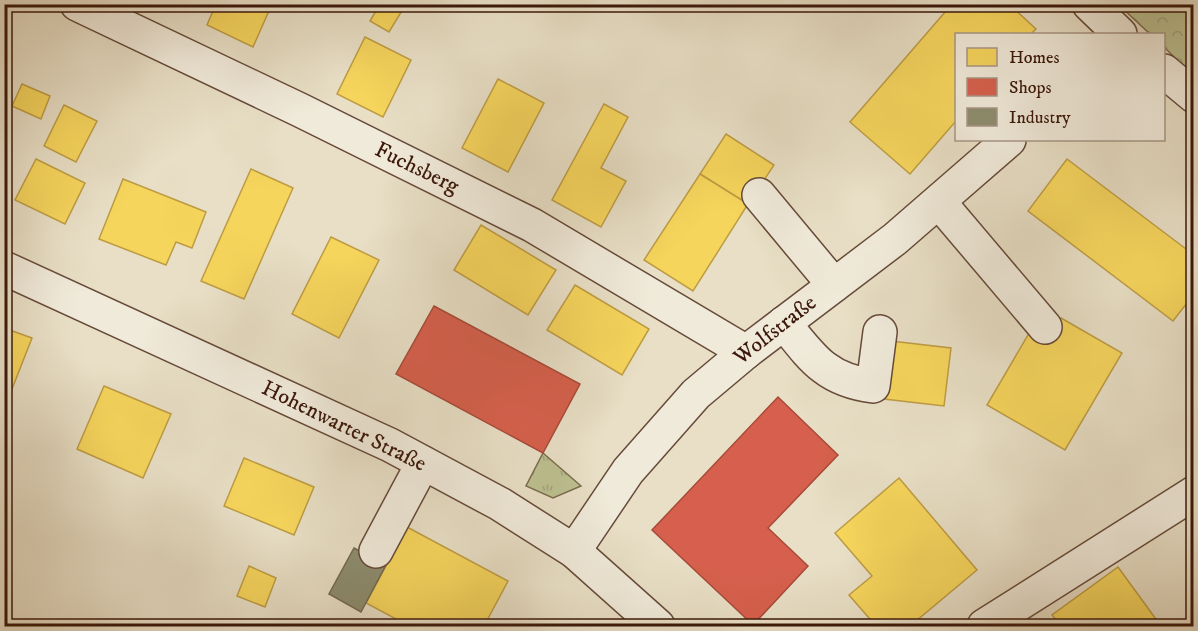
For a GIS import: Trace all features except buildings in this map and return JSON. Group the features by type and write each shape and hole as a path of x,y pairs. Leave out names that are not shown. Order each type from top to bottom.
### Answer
{"street":[{"name":"Fuchsberg","path":"78,4 300,110 532,225 746,352"},
{"path":"1089,4 1119,33"},
{"path":"1165,72 1194,96"},
{"name":"Wolfstraße","path":"574,551 628,471 696,394 746,352 939,202 1008,141"},
{"path":"759,195 834,285"},
{"path":"939,202 1045,327"},
{"name":"Hohenwarter Straße","path":"4,268 390,445 500,504 574,551 658,627"},
{"path":"784,323 829,374 850,383 873,386 880,332"},
{"path":"376,551 423,463"},
{"path":"984,627 1194,493"}],"green space":[{"path":"1119,5 1193,5 1193,76 1165,48 1165,33 1149,33"},
{"path":"543,453 581,486 553,498 526,486"}]}
